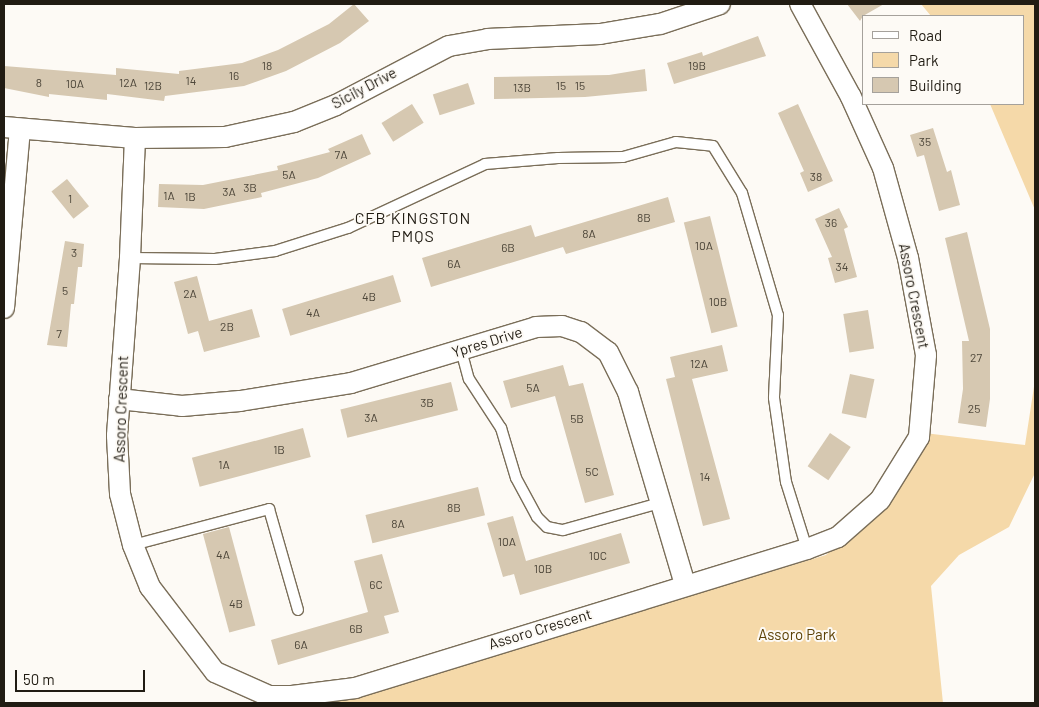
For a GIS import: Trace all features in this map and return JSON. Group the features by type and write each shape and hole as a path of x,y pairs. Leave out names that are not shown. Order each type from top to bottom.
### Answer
{"street":[{"name":"Sicily Drive","path":"12,128 135,138 225,137 294,122 336,105 449,46 487,39 600,34 660,24 720,4"},
{"name":"Assoro Crescent","path":"135,138 130,258 117,436 120,494 133,545 150,587 215,672 269,696 292,696 355,688 685,584 806,549 838,537 880,500 919,437 926,355 908,258 883,168 851,97 800,4"},
{"path":"4,298 12,128"},
{"name":"Ypres Drive","path":"119,399 182,406 240,401 351,383 536,327 562,326 581,332 608,352 628,392 685,584"}],"lane":[{"path":"130,258 215,259 275,251 348,228 485,164 558,158 623,157 676,142 713,146 742,193 778,315 774,398 786,482 806,549"},
{"path":"461,350 469,379 501,428 516,478 536,517 547,527 563,530 660,503"},
{"path":"133,545 269,509 298,610"}],"green space":[{"path":"921,4 1035,4 1035,210 990,105 1024,105 1024,15 930,15"},
{"name":"Assoro Park","path":"1035,380 1035,473 1009,527 959,555 931,586 943,703 320,703 356,696 826,555 867,515 916,432 1025,445"}],"building":[{"path":"354,4 369,21 340,43 286,71 244,86 165,96 164,101 107,94 107,100 49,94 49,97 4,88 4,66 116,75 116,68 179,74 179,71 242,63 278,50 329,24"},
{"path":"847,4 884,4 862,15 860,21"},
{"path":"758,36 766,56 674,84 667,63 702,52 703,56"},
{"path":"645,69 647,91 585,97 494,99 494,77 609,75"},
{"path":"468,83 475,104 440,115 433,94"},
{"path":"412,104 424,123 393,142 381,123"},
{"path":"798,104 833,181 808,192 800,173 804,171 778,113"},
{"path":"933,128 947,172 951,170 960,205 939,211 924,155 917,157 910,135"},
{"path":"362,134 371,154 318,178 261,193 262,197 204,209 158,207 159,184 203,185 278,170 277,166 330,152 328,149"},
{"path":"67,179 89,206 73,219 51,192"},
{"path":"668,197 675,222 566,254 563,247 431,287 422,258 531,225 535,237"},
{"path":"839,208 848,227 844,229 857,277 835,283 828,258 832,257 815,219"},
{"path":"710,216 738,327 711,333 684,223"},
{"path":"967,232 990,329 990,399 986,427 958,423 963,389 962,341 969,341 945,238"},
{"path":"65,241 84,244 82,267 78,267 74,304 71,304 67,347 47,345"},
{"path":"393,275 401,302 290,336 282,309"},
{"path":"197,276 209,321 252,309 260,337 204,352 198,331 188,334 174,282"},
{"path":"868,310 874,349 849,352 843,314"},
{"path":"722,345 728,371 692,379 730,519 703,526 666,379 675,377 670,357"},
{"path":"563,365 569,386 583,383 614,495 585,503 555,396 511,408 503,381"},
{"path":"850,374 874,379 866,418 842,413"},
{"path":"451,382 458,410 347,438 340,410"},
{"path":"303,428 311,457 200,487 192,458"},
{"path":"830,433 851,447 828,480 808,466"},
{"path":"478,487 485,515 372,543 365,515"},
{"path":"513,516 526,561 621,533 630,563 520,595 514,574 503,577 487,523"},
{"path":"229,527 255,626 229,633 203,534"},
{"path":"382,554 399,612 384,616 389,633 278,665 271,640 368,612 354,561"}],"district":[{"name":"CFB KINGSTON PMQS","path":"413,227"}]}
